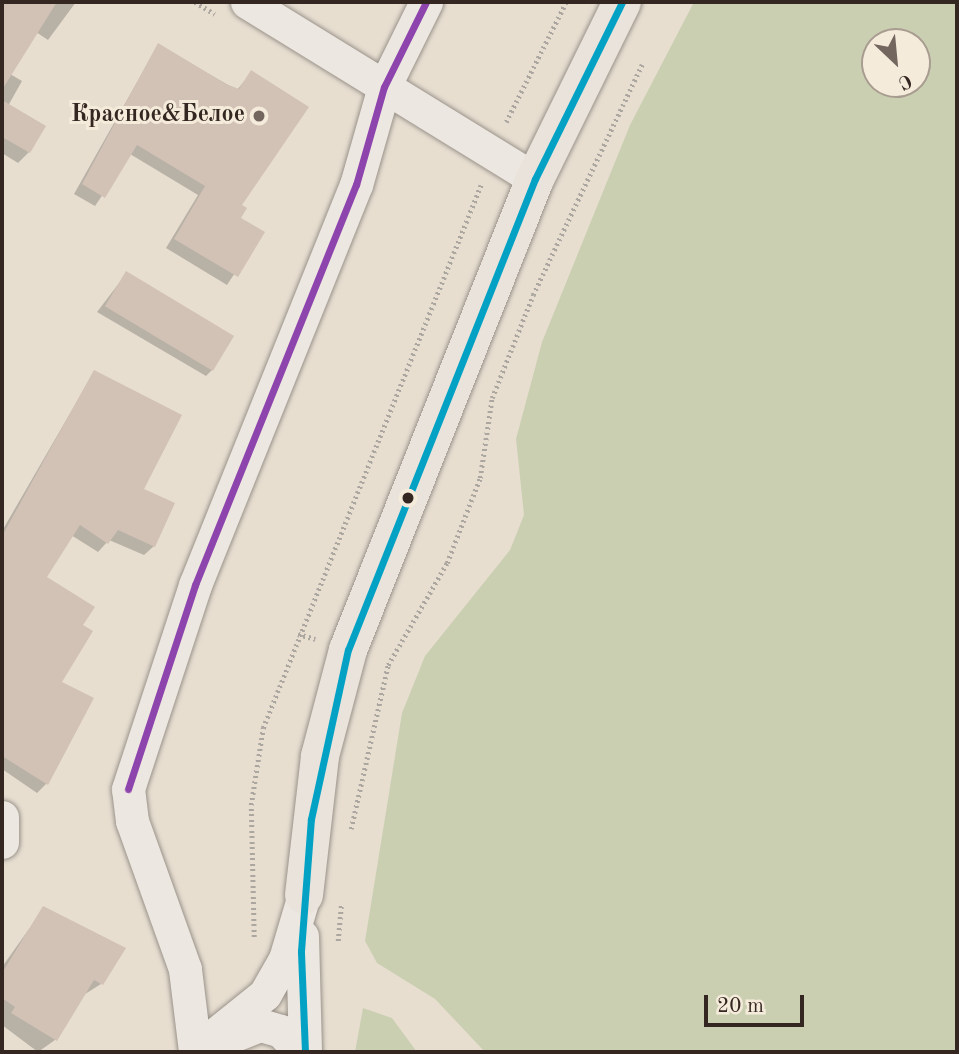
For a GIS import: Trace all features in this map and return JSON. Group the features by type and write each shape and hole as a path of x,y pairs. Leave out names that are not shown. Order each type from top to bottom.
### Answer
{"main road":[{"path":"304,895 320,756 348,650 535,179 622,2"}],"street":[{"path":"247,2 384,87 484,166 535,179"},
{"path":"195,1052 184,969 132,821 128,789 195,585 356,185 384,87 426,2"},
{"path":"2,817 2,842"},
{"path":"195,1052 265,994 285,960 304,895"},
{"path":"303,1052 304,895"},
{"path":"195,1052 260,1025 281,1031 303,1052"}],"path":[{"path":"484,166 566,2"},
{"path":"349,841 388,665 447,563 480,478 492,398 538,283 642,64"},
{"path":"338,945 342,894"}],"green space":[{"path":"694,2 957,2 957,1052 485,1052 435,999 377,963 365,941 402,713 425,656 510,550 524,515 516,439 542,342 630,125"},
{"path":"363,1008 392,1018 417,1052 355,1052"}],"building":[{"path":"2,2 57,2 2,90"},
{"path":"158,43 239,89 251,70 309,107 242,205 247,208 241,218 265,232 238,277 174,239 205,186 137,145 105,198 82,184"},
{"path":"2,100 46,126 30,153 2,137"},
{"path":"126,271 234,336 213,371 105,306"},
{"path":"94,370 182,415 144,489 175,503 155,547 118,530 108,544 80,525 47,577 95,607 83,625 93,631 62,682 94,698 48,785 2,756 2,536"},
{"path":"43,906 126,948 103,985 94,980 57,1041 11,1013 15,1007 2,998 2,973"}],"transit line":[{"path":"128,789 195,585 356,185 384,87 426,2"},
{"path":"305,1052 301,951 311,819 348,650 535,179 622,2"}],"place":[{"name":"Красное&Белое","path":"259,116"}]}
